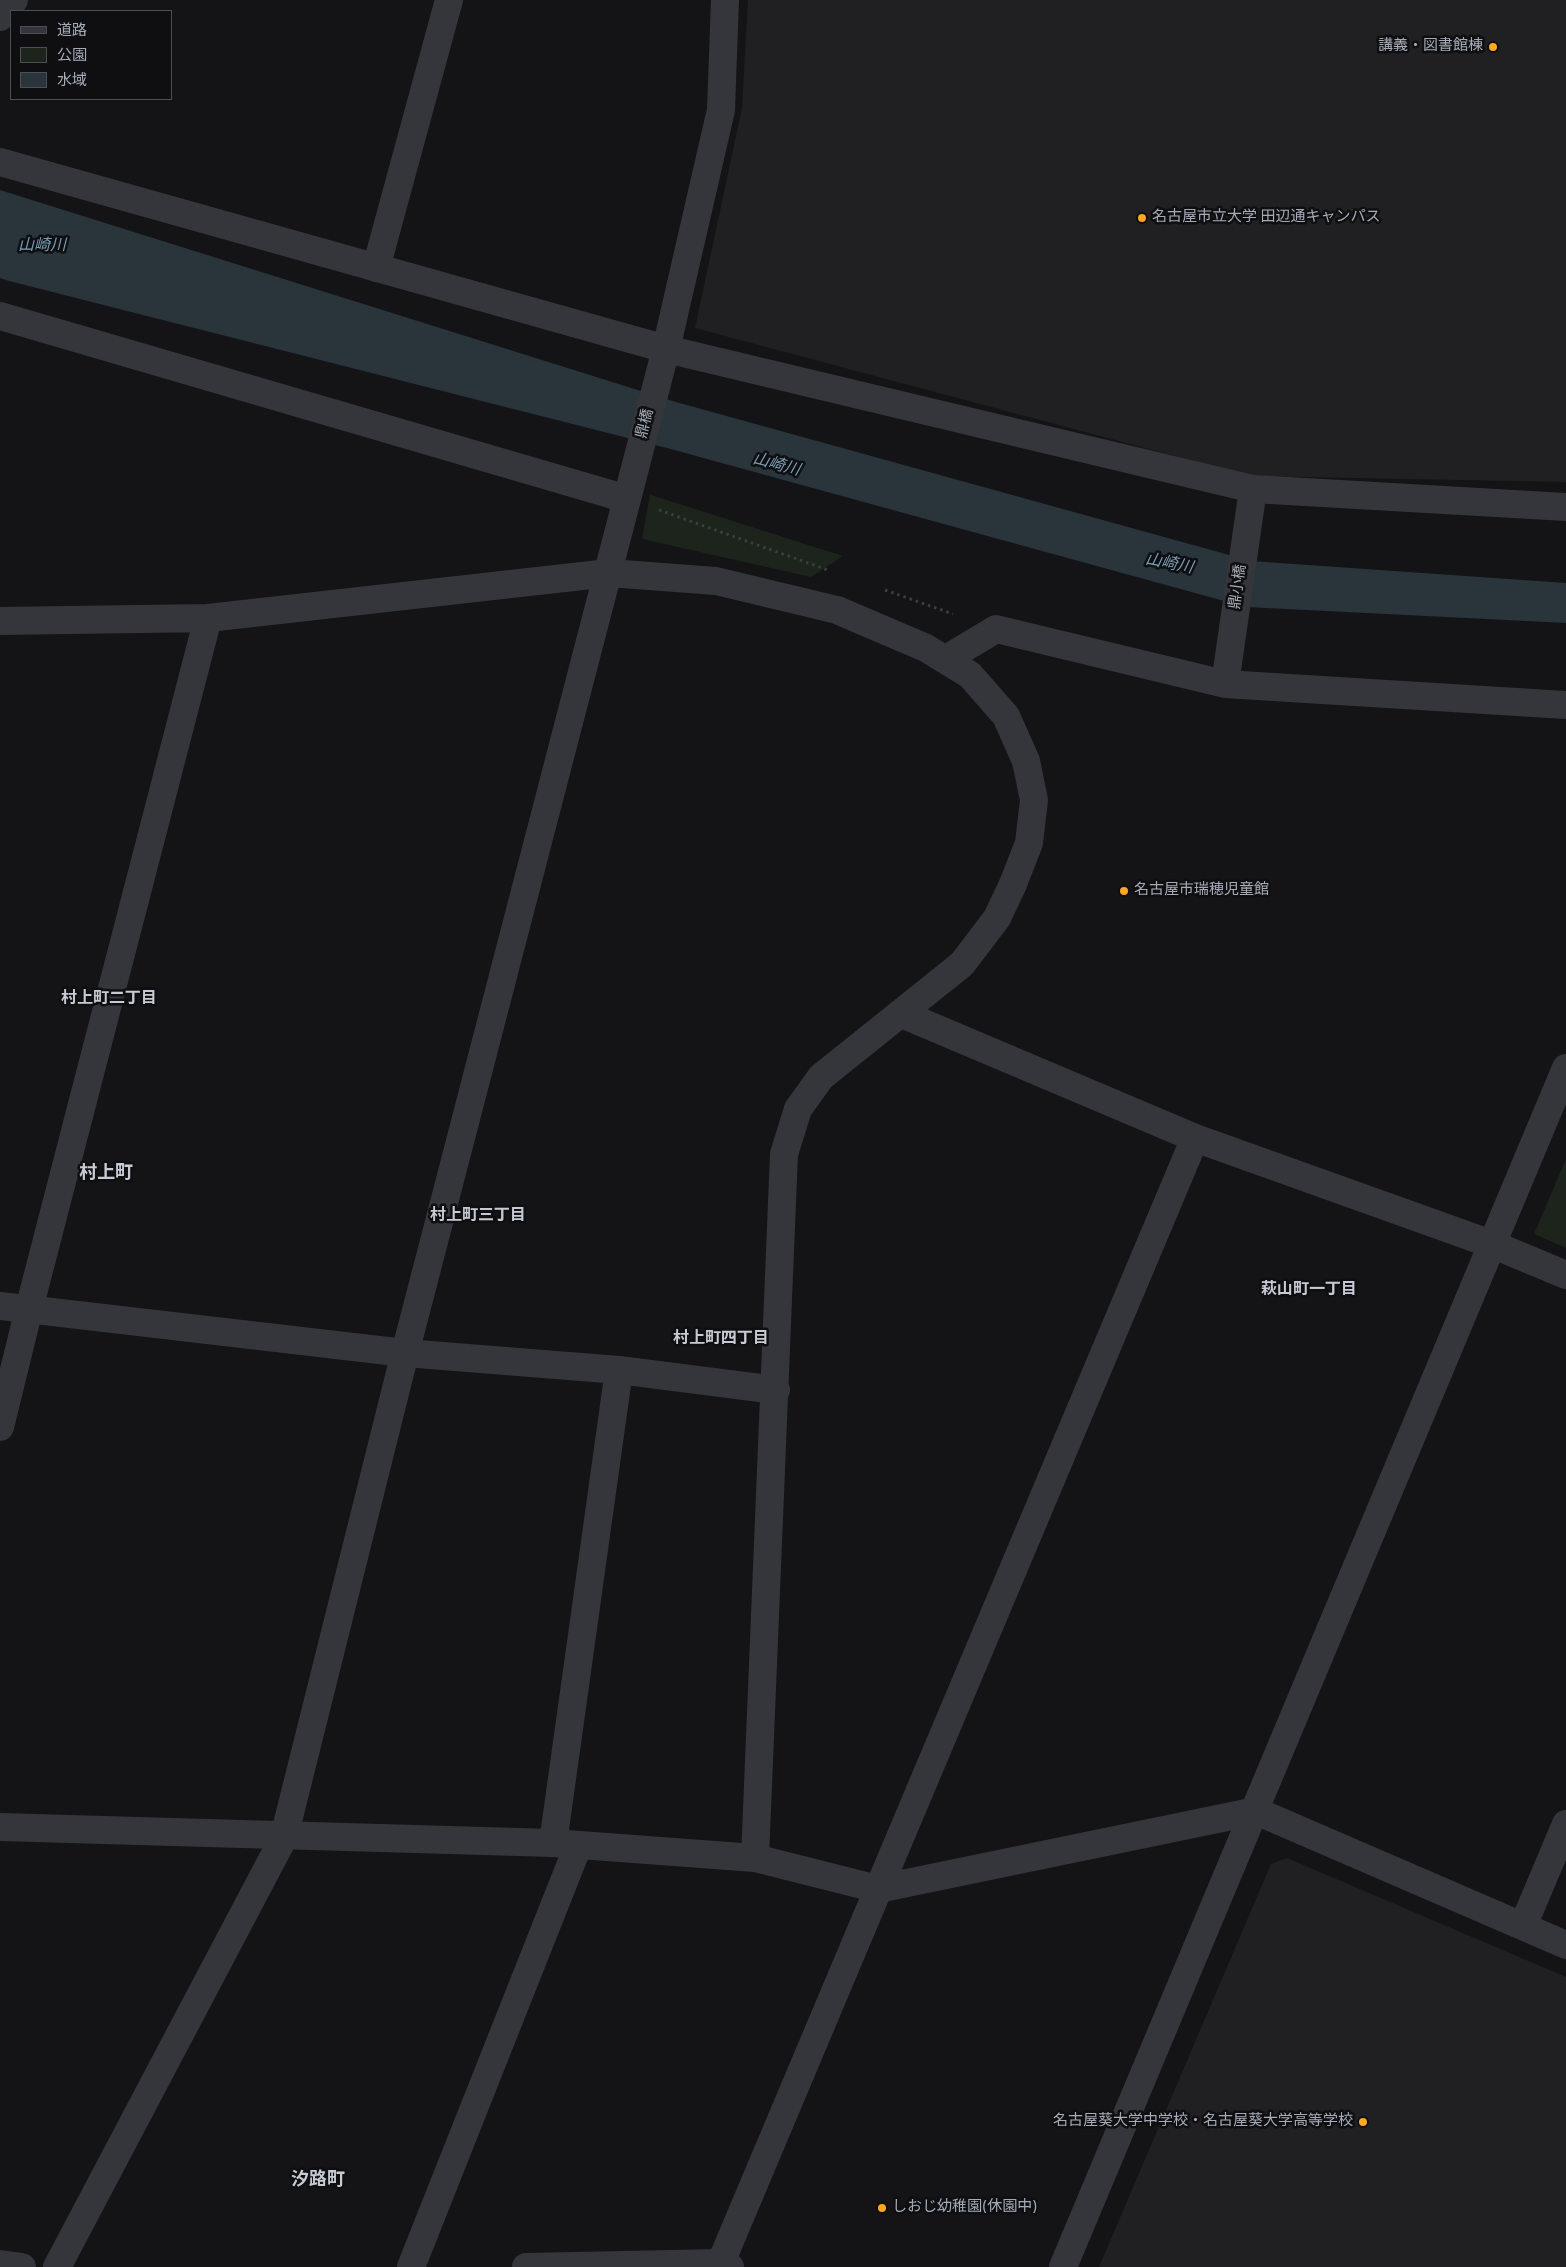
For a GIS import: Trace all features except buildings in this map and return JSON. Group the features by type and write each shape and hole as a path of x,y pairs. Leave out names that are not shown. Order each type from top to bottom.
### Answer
{"street":[{"path":"0,17 14,0"},
{"path":"376,268 449,0"},
{"name":"鼎橋","path":"57,2267 284,1837 405,1353 664,356 721,110 725,0"},
{"path":"0,162 376,268 664,356 1252,498 1566,507"},
{"path":"0,316 628,492"},
{"name":"鼎小橋","path":"1226,676 1252,498"},
{"path":"0,621 208,618 609,573 716,581 836,610 926,648 970,675 1006,716 1026,761 1034,800 1029,843 997,918 962,964 821,1077 798,1109 784,1154 776,1390 755,1858"},
{"path":"0,1427 208,618"},
{"path":"946,660 996,629 1226,676 1566,705"},
{"path":"902,1014 1195,1138 1494,1245 1566,1275"},
{"path":"1063,2267 1494,1245 1566,1068"},
{"path":"526,2267 723,2266 878,1889 1195,1138"},
{"path":"0,1306 405,1353 619,1370 776,1390"},
{"path":"411,2267 565,1844 619,1370"},
{"path":"0,1827 565,1844 755,1858 878,1889 1256,1811 1566,1945"},
{"path":"1523,1926 1566,1824"},
{"path":"0,2264 22,2267"}],"path":[{"path":"628,492 830,570"},
{"path":"876,586 996,629"}],"shaded area":[{"name":"名古屋市立大学 田辺通キャンパス","path":"748,0 1566,0 1566,482 1250,476 695,328 742,108"},
{"name":"名古屋葵大学中学校・名古屋葵大学高等学校","path":"1287,1858 1566,1977 1566,2267 1099,2267 1271,1864"}],"green space":[{"path":"650,495 843,556 811,577 642,539"},
{"path":"1566,1159 1566,1248 1534,1234"}],"water":[{"name":"山崎川","path":"0,190 676,402 1251,561 1566,583 1566,623 1246,607 667,448 9,281 0,278"}],"place":[{"name":"講義・図書館棟","path":"1493,47"},
{"name":"名古屋市立大学 田辺通キャンパス","path":"1142,218"},
{"name":"名古屋市瑞穂児童館","path":"1124,891"},
{"name":"名古屋葵大学中学校・名古屋葵大学高等学校","path":"1363,2122"},
{"name":"しおじ幼稚園(休園中)","path":"882,2208"}],"district":[{"name":"村上町二丁目","path":"109,1000"},
{"name":"村上町","path":"106,1174"},
{"name":"村上町三丁目","path":"478,1217"},
{"name":"萩山町一丁目","path":"1309,1291"},
{"name":"村上町四丁目","path":"721,1340"},
{"name":"汐路町","path":"318,2181"}]}
